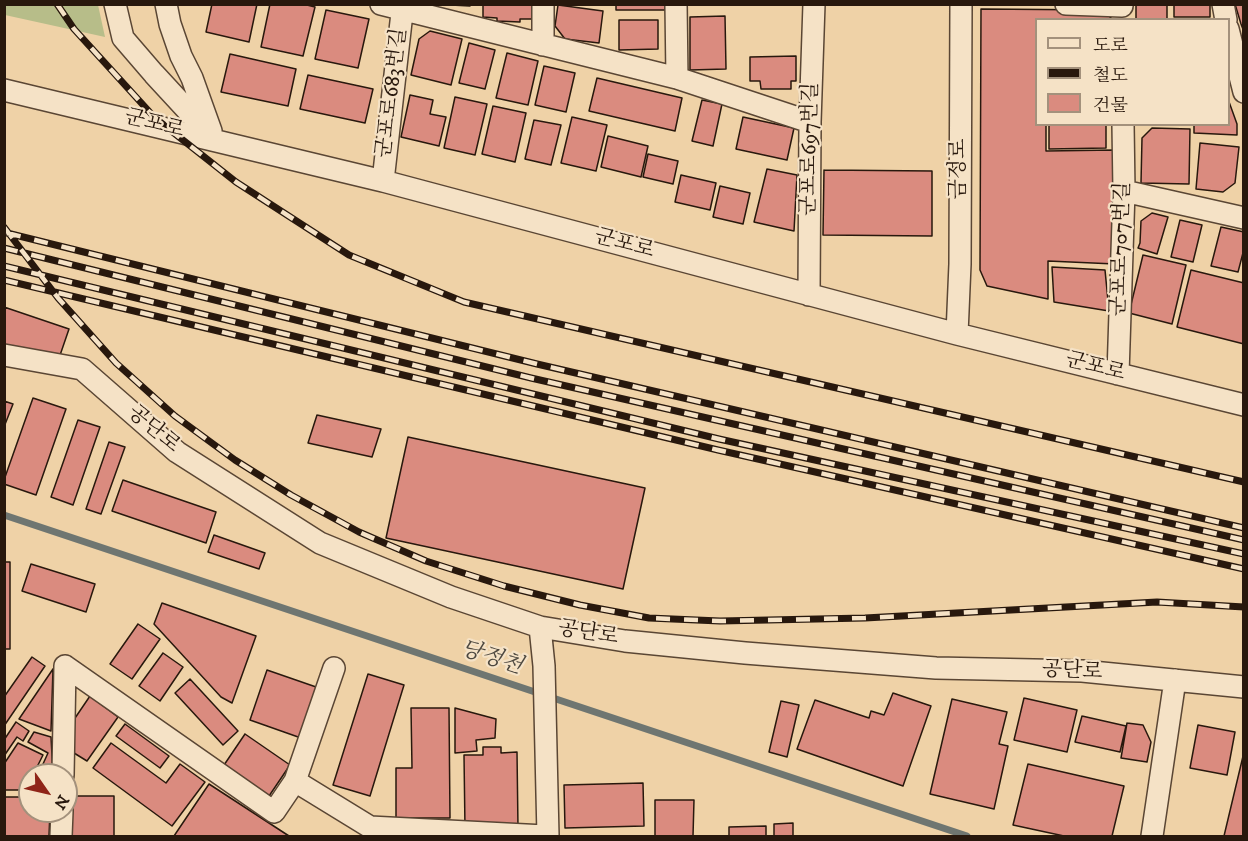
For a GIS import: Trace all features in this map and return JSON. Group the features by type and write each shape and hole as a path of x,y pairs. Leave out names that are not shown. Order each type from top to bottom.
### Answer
{"street":[{"path":"116,4 123,38 215,140"},
{"path":"166,4 181,56 192,78 215,140"},
{"path":"381,4 403,7 677,78 810,122"},
{"path":"543,4 543,45"},
{"path":"676,4 677,78"},
{"name":"군포로697번길","path":"809,294 810,122 814,4"},
{"name":"금정로","path":"957,334 960,264 961,4"},
{"path":"1066,4 1122,10"},
{"name":"군포로683번길","path":"383,181 403,7"},
{"path":"1230,36 1242,78"},
{"name":"군포로","path":"4,90 383,181 957,334 1244,405"},
{"name":"군포로707번길","path":"1118,374 1124,126"},
{"path":"1124,191 1244,218"},
{"name":"공단로","path":"4,355 82,369 177,452 320,543 451,597 540,627 625,641 735,652 936,668 1082,671 1244,687"},
{"path":"295,781 370,826 546,837 544,666 540,627"},
{"path":"63,763 65,666 274,812 295,781 334,668"},
{"path":"1152,837 1175,680"}],"green space":[{"path":"5,4 98,5 105,37 5,15"}],"building":[{"path":"212,4 257,4 249,42 206,32"},
{"path":"270,4 303,4 315,7 303,56 261,47"},
{"path":"432,4 470,4 470,6"},
{"path":"483,4 533,4 532,19 520,19 520,22 497,21 497,18 483,17"},
{"path":"616,4 665,4 665,10 616,10"},
{"path":"1136,4 1167,4 1167,18 1136,18"},
{"path":"1174,4 1210,4 1210,17 1174,17"},
{"path":"1235,4 1244,4 1244,32 1241,24"},
{"path":"558,5 603,11 599,43 565,39 555,26"},
{"path":"981,9 1103,10 1111,18 1035,18 1035,126 1046,126 1046,151 1115,150 1115,264 1048,261 1048,299 987,286 980,270"},
{"path":"326,10 369,19 358,68 315,59"},
{"path":"725,16 726,69 690,70 690,17"},
{"path":"619,20 658,20 658,49 619,50"},
{"path":"430,31 462,39 451,85 411,75 419,39"},
{"path":"469,43 495,50 485,89 459,83"},
{"path":"507,53 538,61 528,105 496,98"},
{"path":"230,54 296,69 288,106 221,92"},
{"path":"796,56 796,81 791,81 791,89 761,89 760,81 750,81 750,57"},
{"path":"544,66 575,73 566,112 535,105"},
{"path":"308,75 373,89 365,123 300,109"},
{"path":"597,78 682,98 675,131 589,111"},
{"path":"410,95 433,100 430,114 446,117 439,146 401,137"},
{"path":"455,97 487,104 475,155 444,148"},
{"path":"702,100 722,104 713,146 692,141"},
{"path":"1230,105 1237,124 1237,135 1194,133 1194,126 1230,126"},
{"path":"493,106 526,113 515,162 482,154"},
{"path":"572,117 607,125 596,171 561,163"},
{"path":"743,117 794,128 787,160 736,149"},
{"path":"534,120 561,125 551,165 525,159"},
{"path":"1049,126 1106,126 1106,148 1049,149"},
{"path":"1152,128 1190,129 1189,184 1141,183 1142,138"},
{"path":"608,136 648,146 641,177 601,167"},
{"path":"1200,143 1239,147 1235,183 1223,192 1196,189"},
{"path":"648,154 678,161 673,184 643,177"},
{"path":"767,169 797,175 794,231 754,222"},
{"path":"824,170 932,171 932,236 823,235"},
{"path":"681,175 716,183 710,210 675,202"},
{"path":"720,186 750,193 743,224 713,217"},
{"path":"1152,213 1168,217 1157,254 1138,248 1141,221"},
{"path":"1180,220 1202,225 1193,262 1171,257"},
{"path":"1221,227 1244,232 1244,249 1238,272 1211,266"},
{"path":"1143,255 1186,265 1172,324 1129,313"},
{"path":"1052,267 1105,270 1109,311 1054,302"},
{"path":"1191,270 1244,283 1244,344 1177,327"},
{"path":"4,307 69,329 57,364 4,346"},
{"path":"33,398 66,409 36,495 4,484"},
{"path":"4,401 13,404 4,427"},
{"path":"317,415 381,429 372,457 308,443"},
{"path":"78,420 100,427 73,505 51,497"},
{"path":"408,437 645,488 623,589 386,538"},
{"path":"109,442 125,447 101,514 86,509"},
{"path":"123,480 216,512 206,543 112,511"},
{"path":"214,535 265,553 259,569 208,552"},
{"path":"4,562 10,562 10,649 4,649"},
{"path":"31,564 95,584 86,612 22,591"},
{"path":"162,603 256,636 232,703 221,697 154,624"},
{"path":"138,624 160,639 132,679 110,664"},
{"path":"163,653 183,667 160,701 139,686"},
{"path":"32,657 45,666 4,726 4,697"},
{"path":"53,669 51,731 19,719"},
{"path":"267,670 319,688 301,738 250,720"},
{"path":"368,674 404,685 370,796 333,785"},
{"path":"190,679 238,731 223,745 175,693"},
{"path":"893,693 931,706 903,786 797,749 815,700 869,718 871,711 884,715"},
{"path":"90,696 118,717 87,761 74,753 73,721"},
{"path":"1024,698 1077,710 1067,752 1014,740"},
{"path":"952,699 1007,712 999,744 1008,746 994,809 930,794"},
{"path":"781,701 799,705 787,757 769,752"},
{"path":"411,708 449,708 450,818 396,818 396,768 412,768"},
{"path":"455,708 496,719 495,738 476,740 477,751 455,753"},
{"path":"1082,716 1126,726 1120,752 1075,742"},
{"path":"16,722 29,731 23,741 17,737 4,756 4,740"},
{"path":"1127,723 1143,725 1151,742 1147,762 1121,758"},
{"path":"125,724 169,756 160,768 116,736"},
{"path":"1198,725 1235,732 1227,775 1190,768"},
{"path":"34,732 51,737 52,763 43,763 48,753 28,742"},
{"path":"245,734 290,765 267,799 222,768"},
{"path":"18,743 43,755 39,763 18,763 18,790 4,790 4,764"},
{"path":"111,743 166,783 180,764 205,782 172,826 93,768"},
{"path":"483,747 501,747 501,753 517,752 518,828 465,829 464,755 483,755"},
{"path":"1244,752 1244,836 1224,836"},
{"path":"1028,764 1124,786 1112,836 1064,836 1013,825"},
{"path":"643,783 644,826 565,828 564,785"},
{"path":"209,784 289,836 174,836"},
{"path":"78,796 114,796 114,836 70,836 70,823 78,823"},
{"path":"4,797 18,797 18,823 50,823 49,836 4,836"},
{"path":"655,800 694,800 693,836 655,836"},
{"path":"793,823 793,836 774,836 774,824"},
{"path":"766,826 766,836 729,836 729,827"}],"waterway":[{"name":"당정천","path":"4,515 967,836"}],"railway":[{"path":"57,4 74,29 155,118 236,182 349,255 464,302 1244,482"},
{"path":"4,227 58,298 116,363 175,416 235,460 291,495 359,532 426,561 504,586 580,605 649,618 720,621 865,618 1157,602 1244,607"},
{"path":"7,233 537,364 1244,528"},
{"path":"4,248 531,378 1244,540"},
{"path":"4,266 719,439 1244,554"},
{"path":"4,280 718,450 1244,569"}]}
